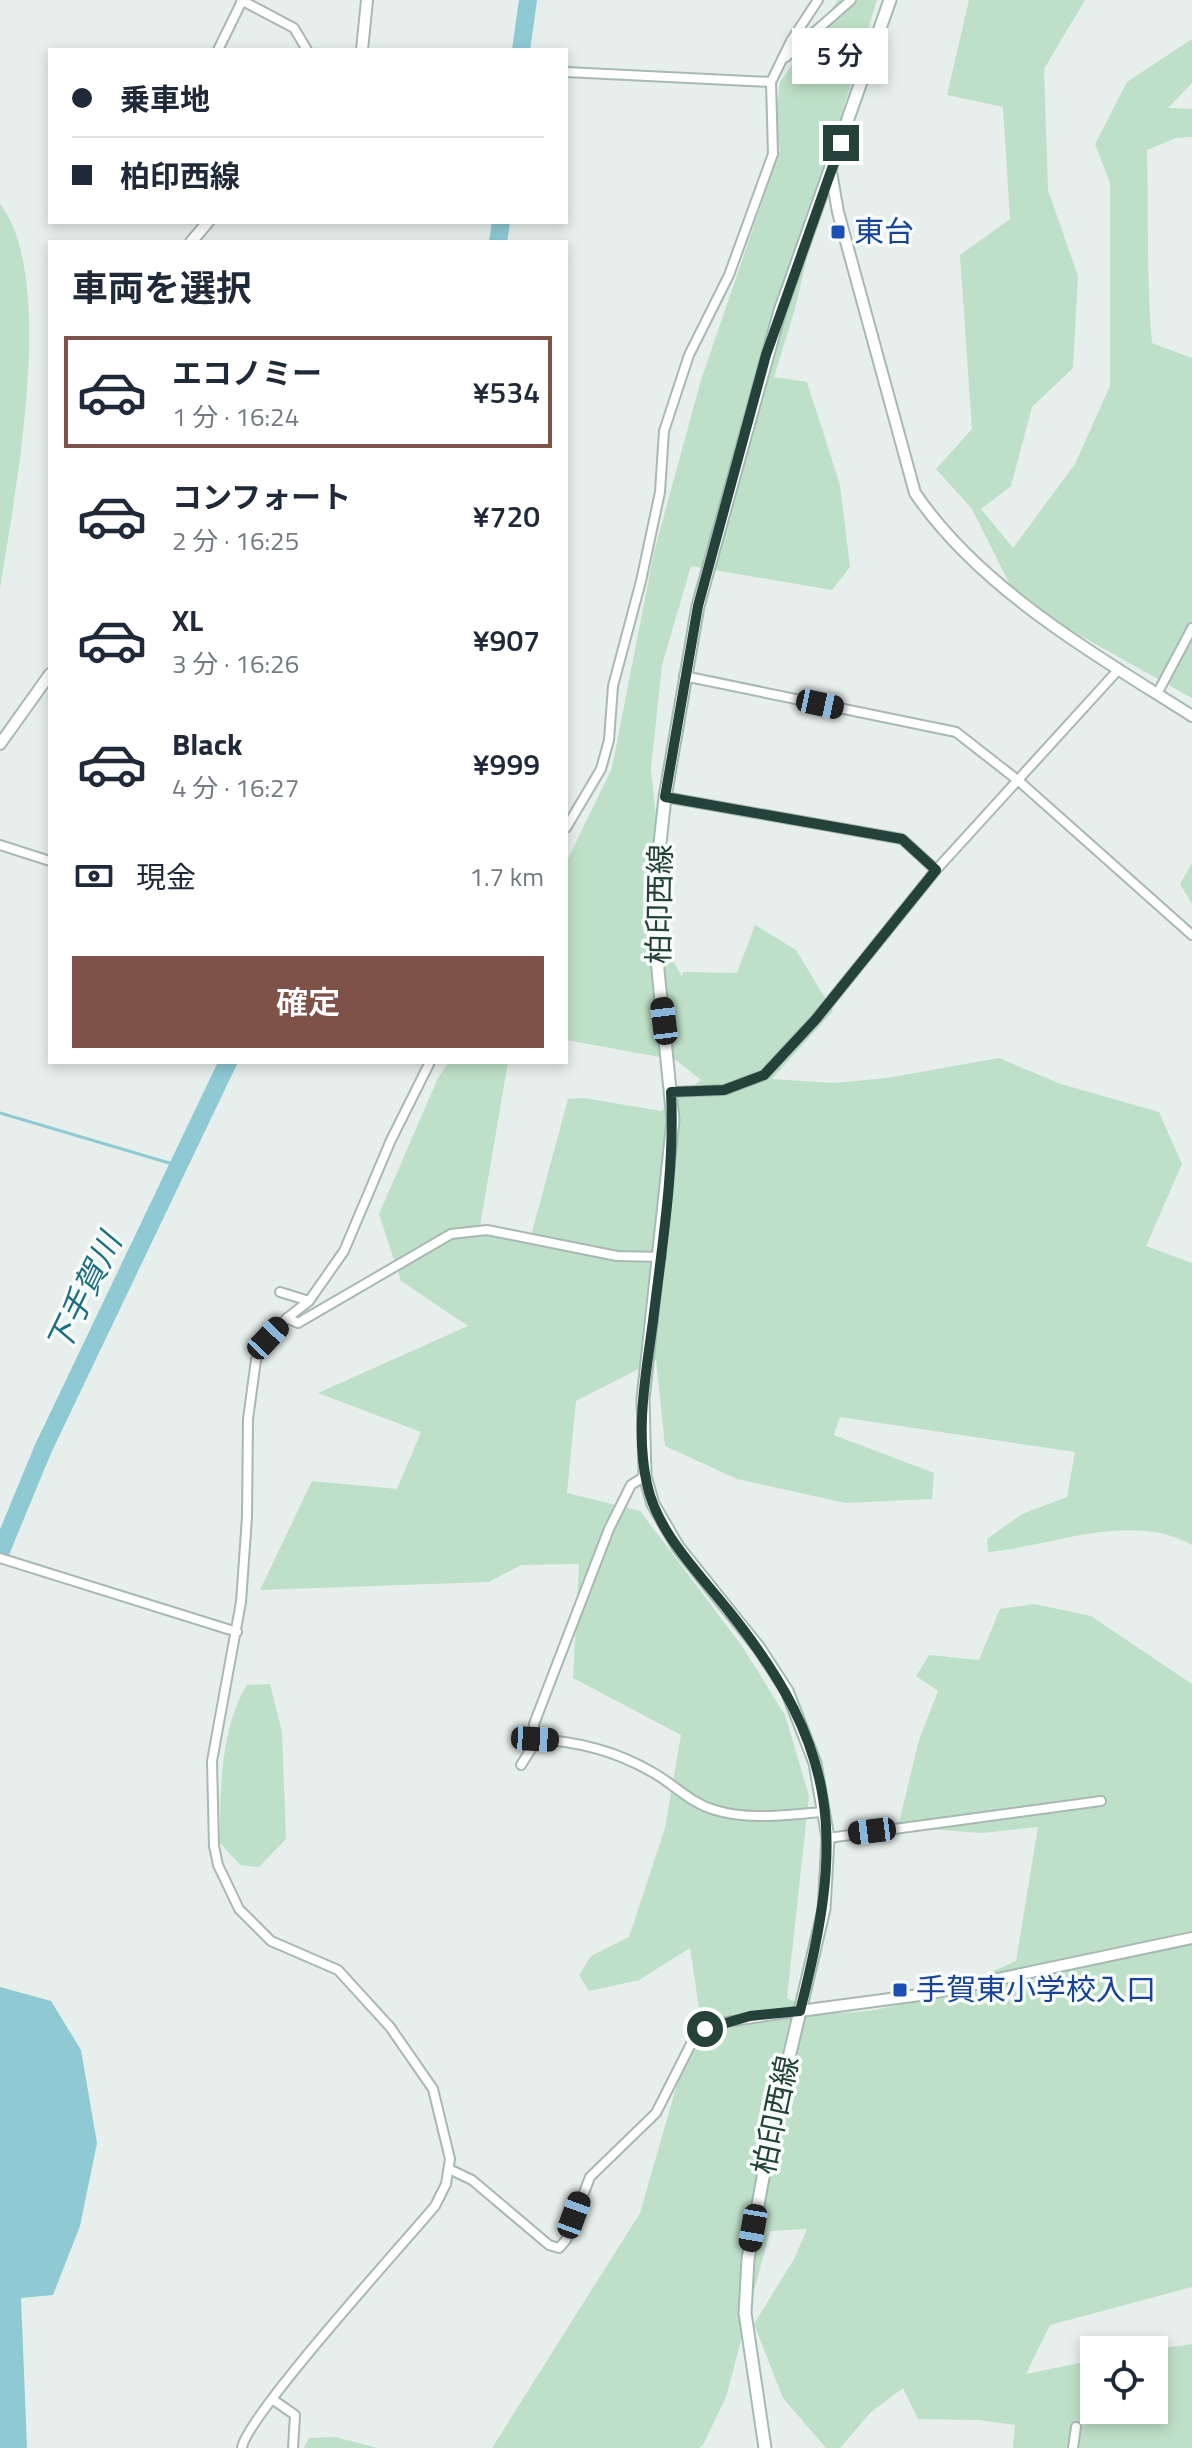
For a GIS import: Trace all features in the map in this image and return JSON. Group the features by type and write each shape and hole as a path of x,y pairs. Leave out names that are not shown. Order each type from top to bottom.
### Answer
{"main road":[{"name":"柏印西線","path":"765,2448 754,2389 746,2285 771,2134 824,1909 828,1838 815,1763 787,1691 759,1648 678,1547 653,1504 645,1476 643,1399 661,1257 673,1120 654,930 665,797 698,606 766,355 890,0"}],"street":[{"path":"219,48 241,0 294,28 306,48"},
{"path":"362,48 367,0"},
{"path":"568,825 601,769 609,740 613,686 641,581 660,492 664,431 689,355 725,285 773,154 771,82 818,0"},
{"path":"783,60 851,0"},
{"path":"568,72 771,82"},
{"path":"831,172 842,227 915,493 930,514 1013,596 1192,716"},
{"path":"193,240 206,224"},
{"path":"1157,694 1192,628"},
{"path":"671,1092 724,1090 764,1075 816,1019 936,870 1020,782 1119,669"},
{"path":"684,676 956,732 1020,782 1192,935"},
{"path":"0,744 48,677"},
{"path":"665,797 902,839 936,870"},
{"path":"0,845 48,860"},
{"path":"242,2448 244,2438 272,2399 435,2206 449,2169 449,2143 433,2089 390,2027 338,1970 271,1941 239,1909 218,1865 213,1824 214,1735 237,1632 245,1548 246,1461 252,1379 262,1346 287,1318 309,1301 344,1251 391,1140 429,1064"},
{"path":"287,1318 298,1323 451,1234 474,1230 617,1256 661,1257"},
{"path":"280,1292 309,1301"},
{"path":"521,1765 535,1739 534,1724 609,1529 631,1485 645,1476"},
{"path":"4,1560 237,1632"},
{"path":"535,1739 571,1741 597,1748 653,1772 687,1798 715,1810 743,1815 825,1812"},
{"path":"828,1838 1101,1801"},
{"path":"449,2169 472,2180 549,2245 559,2248 566,2240 590,2177 656,2113 693,2040 705,2029 720,2023 927,1994 1192,1938"},
{"path":"272,2399 295,2415 293,2448"},
{"path":"1073,2448 1076,2427"}],"green space":[{"path":"838,0 877,0 835,135 795,309 774,377 807,382 840,485 850,567 832,590 691,566 662,665 651,769 670,954 682,977 683,972 737,973 755,925 796,950 833,1011 772,1079 834,1083 887,1078 999,1058 1061,1084 1159,1112 1182,1164 1146,1246 1192,1263 1192,1545 1168,1535 1118,1531 988,1552 987,1539 1022,1514 1067,1497 1075,1452 840,1417 834,1435 934,1473 932,1499 846,1503 737,1479 665,1446 656,1360 576,1401 567,1493 640,1511 742,1646 785,1715 809,1796 787,1998 813,2009 844,2013 894,2006 973,1980 1016,1961 1038,1827 982,1833 898,1827 919,1740 938,1691 916,1676 929,1655 979,1660 1000,1609 1034,1604 1091,1616 1192,1684 1192,2287 1050,2325 1026,2374 1080,2363 1080,2424 1168,2424 1168,2347 1192,2344 1192,2448 1013,2448 1015,2425 979,2420 918,2419 903,2388 871,2412 840,2448 826,2448 783,2398 754,2324 794,2259 807,2229 770,2231 726,2397 699,2448 492,2448 640,2213 699,2008 690,1948 639,1980 589,1991 579,1975 591,1956 629,1937 665,1828 681,1735 573,1678 579,1564 521,1565 489,1582 260,1590 312,1481 397,1489 421,1432 318,1393 468,1326 401,1281 379,1214 438,1078 448,1064 508,1064 479,1232 531,1236 568,1099 584,1098 661,1111 701,1080 676,1060 568,1040 568,859 612,768 654,552 701,380 780,150 775,123 780,82"},
{"path":"969,0 1085,0 1044,69 1048,190 1078,276 1073,368 1032,407 1011,486 981,509 1013,548 1075,464 1110,386 1110,183 1095,144 1127,82 1192,39 1192,83 1168,108 1192,109 1192,137 1176,138 1147,150 1152,343 1192,358 1192,698 1056,622 1010,585 972,509 936,469 972,429 960,255 1010,219 1003,107 947,95"},
{"path":"0,204 17,238 26,283 29,334 21,447 0,589"},
{"path":"1192,863 1192,904 1180,884"},
{"path":"270,1684 282,1732 286,1839 259,1867 240,1865 220,1843 223,1761 231,1721 247,1685"},
{"path":"335,2437 378,2448 304,2448 309,2438"}],"water":[{"path":"0,1987 51,2001 81,2050 97,2143 80,2226 53,2295 21,2298 27,2448 0,2448"}],"waterway":[{"name":"下手賀川","path":"521,48 528,0"},
{"name":"下手賀川","path":"498,240 501,224"},
{"name":"下手賀川","path":"0,1553 43,1449 227,1064"},
{"path":"0,1113 176,1165"}],"place":[{"name":"東台","path":"838,232"},
{"name":"手賀東小学校入口","path":"900,1990"}],"route":[{"path":"705,2029 750,2016 800,2011 824,1909 828,1838 822,1789 815,1763 787,1691 759,1648 678,1547 660,1519 648,1489 643,1460 643,1399 661,1257 673,1120 671,1092 724,1090 764,1075 816,1019 936,870 902,839 665,797 698,606 766,355 841,143"}]}
